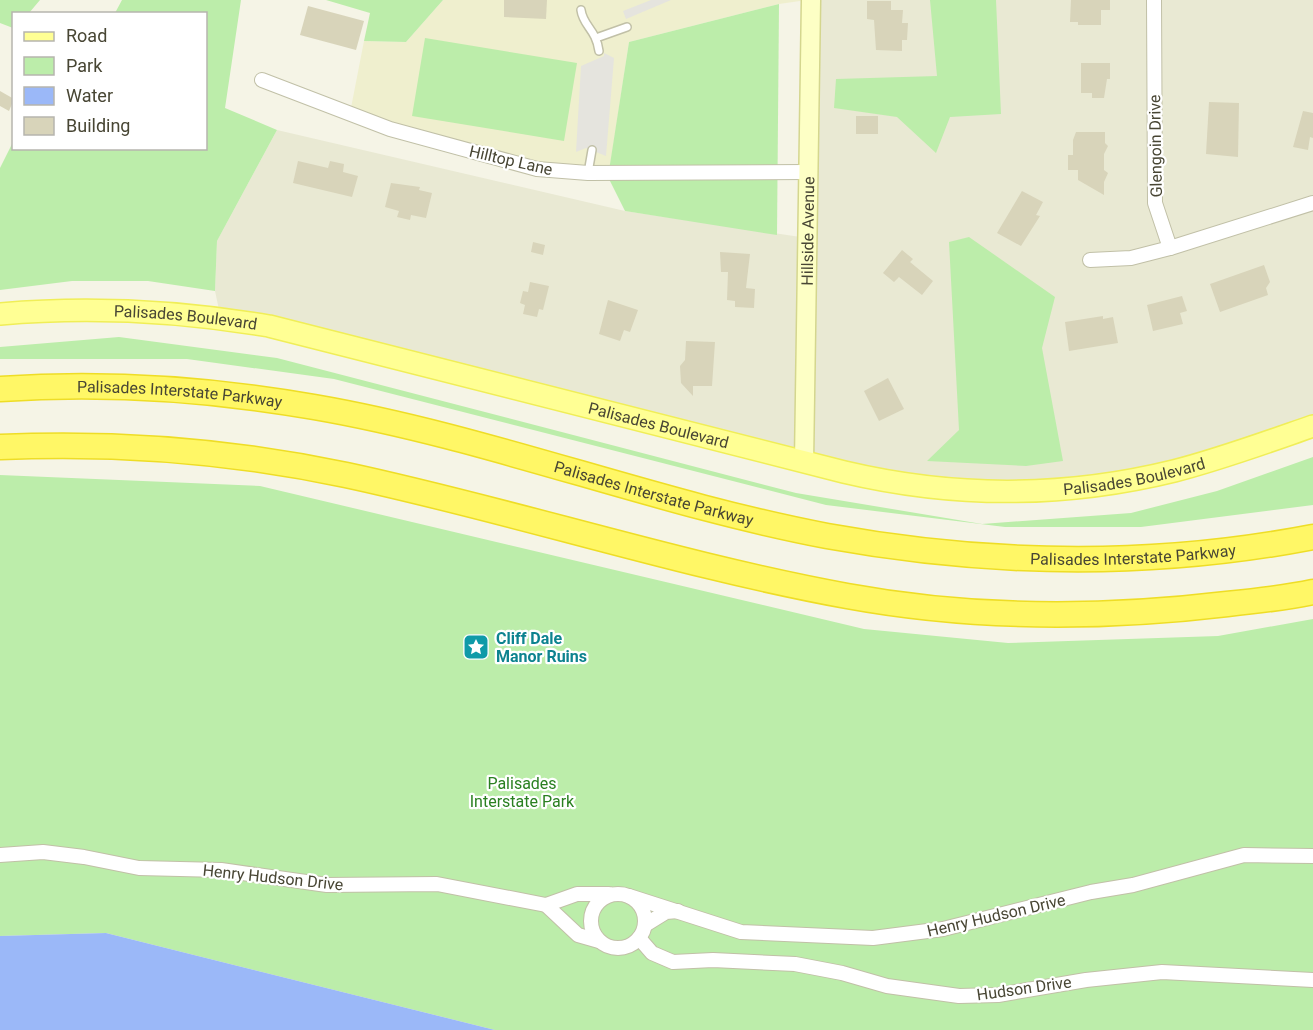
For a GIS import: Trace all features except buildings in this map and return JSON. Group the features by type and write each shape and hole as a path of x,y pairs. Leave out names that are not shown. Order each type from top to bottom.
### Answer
{"highway":[{"name":"Palisades Interstate Parkway","path":"0,389 44,386 137,387 314,407 433,434 740,517 828,536 949,553 1056,561 1162,557 1313,537"},
{"path":"0,447 60,444 160,449 345,475 735,572 849,597 956,611 1069,616 1176,610 1313,592"}],"main road":[{"name":"Hillside Avenue","path":"804,462 811,0"},
{"name":"Palisades Boulevard","path":"0,314 58,310 122,310 192,315 269,326 804,462 919,487 991,492 1053,491 1114,483 1175,471 1313,426"}],"street":[{"name":"Glengoin Drive","path":"1154,0 1155,203 1170,248"},
{"name":"Hilltop Lane","path":"262,80 390,129 537,169 588,173 808,172"},
{"path":"1090,260 1131,258 1170,248 1313,202"},
{"name":"Henry Hudson Drive","path":"0,855 43,852 84,857 139,868 221,870 327,885 438,884 546,905 577,894 629,896 678,910 712,924 758,934 829,938 896,936 943,929 1091,892 1133,885 1244,855 1313,856"},
{"path":"609,894 594,906 590,915 593,934 606,946 624,948 639,938 645,925 666,912 678,910"},
{"path":"629,896 642,908 645,925"},
{"path":"546,905 572,931 599,941"},
{"name":"Hudson Drive","path":"639,938 652,953 673,962 713,960 795,964 842,973 887,986 959,996 998,995 1086,980 1162,972 1313,980"}],"lane":[{"path":"581,10 583,19 596,38 598,51"},
{"path":"596,38 627,27"},
{"path":"588,173 592,150"}],"shaded area":[{"path":"443,0 807,0 779,4 629,42 609,173 563,172 350,113 364,41 406,42"},
{"path":"651,0 671,0 626,19 623,11"},
{"path":"811,0 1313,0 1313,426 1175,471 971,491 221,319 215,291 217,241 277,130 625,211 807,238"},
{"path":"604,53 614,58 606,156 586,148 576,152 581,66 604,56"}],"green space":[{"path":"0,0 40,0 30,12 12,12 12,28 0,23"},
{"path":"122,0 241,0 225,108 277,130 217,241 215,291 148,281 72,281 0,290 0,168 12,144 12,150 207,150 207,12 116,12"},
{"path":"326,0 443,0 406,42 364,41 370,13"},
{"path":"930,0 996,0 1001,114 950,117 936,153 897,117 834,108 836,79 937,76"},
{"path":"779,4 777,235 625,211 608,177 629,42"},
{"path":"425,38 577,63 564,141 412,116"},
{"path":"969,237 1055,297 1042,348 1063,461 1026,466 927,461 959,430 949,242"},
{"path":"119,337 277,358 796,493 982,524 1131,513 1217,491 1313,457 1313,505 1141,527 1005,527 826,505 334,379 187,359 0,359 0,347"},
{"name":"Palisades Interstate Park","path":"0,475 260,486 864,629 1008,643 1218,636 1313,619 1313,1030 495,1030 106,933 0,936"}],"water":[{"path":"106,933 495,1030 0,1030 0,936"}],"place":[{"name":"Cliff Dale Manor Ruins","path":"476,647"}]}
